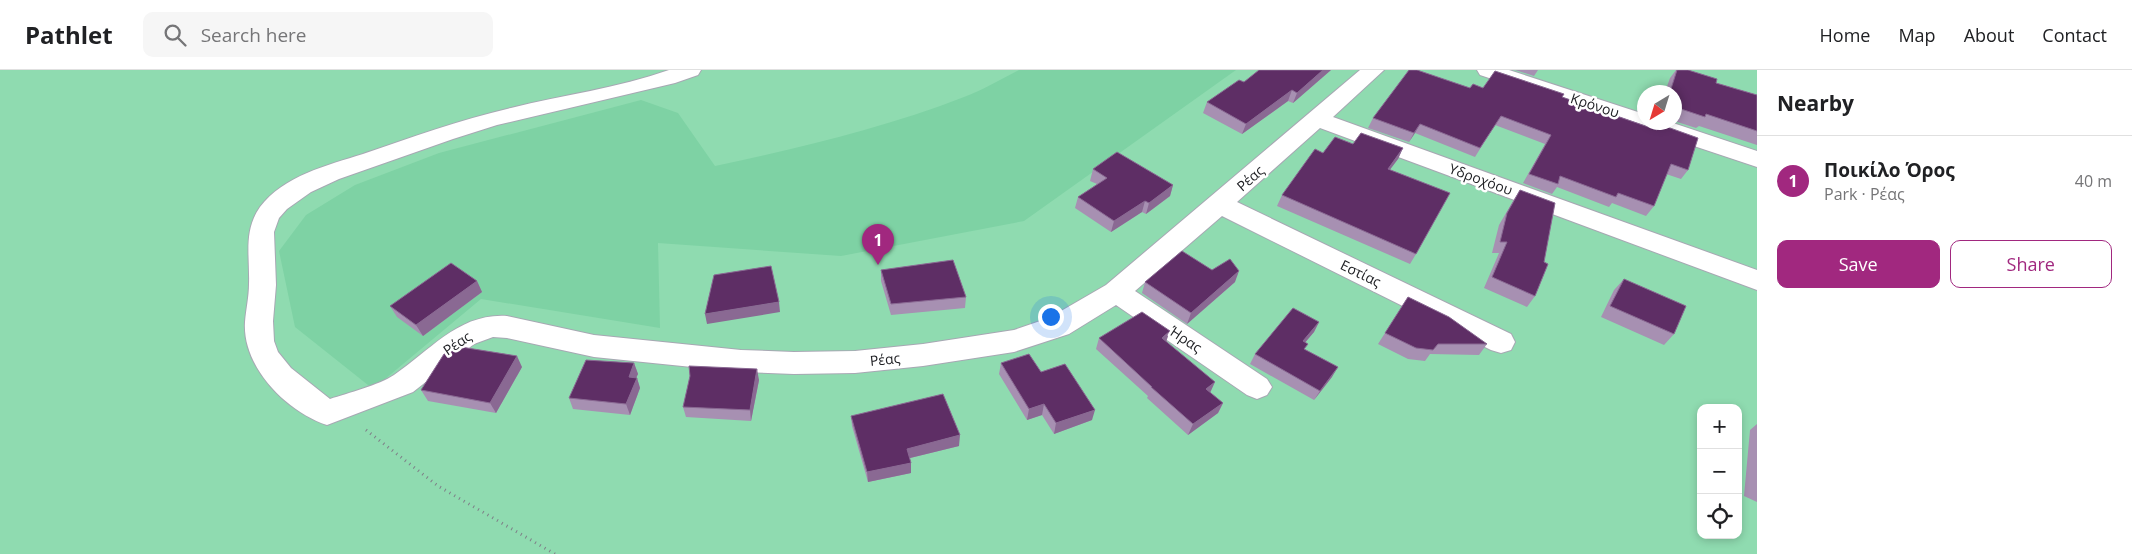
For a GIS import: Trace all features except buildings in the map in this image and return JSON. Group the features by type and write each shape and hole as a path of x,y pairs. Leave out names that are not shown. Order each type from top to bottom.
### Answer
{"street":[{"path":"327,413 314,406 293,389 270,362 262,347 259,318 263,289 262,233 264,221 277,204 315,180 410,145 490,120 667,78 690,70"},
{"name":"Ρέας","path":"327,413 403,384 464,336 493,326 507,327 594,346 794,363 855,362 923,355 1014,340 1059,326 1084,313 1116,292 1373,70"},
{"name":"Κρόνου","path":"1488,70 1637,119"},
{"name":"Υδροχόου","path":"1317,119 1757,280"},
{"name":"Κρόνου","path":"1671,130 1757,158"},
{"name":"Εστίας","path":"1220,204 1501,342"},
{"name":"Ήρας","path":"1116,292 1256,387"}],"path":[{"path":"327,413 366,430 438,486 555,554"}],"green space":[{"path":"0,70 1757,70 1757,554 0,554"},
{"path":"1019,70 1236,70 1024,221 841,256 658,243 660,328 481,299 373,389 295,327 279,251 306,215 355,185 439,153 641,100 678,113 715,166 872,128 971,94"}],"place":[{"name":"Ποικίλο Όρος","path":"878,265"}]}
